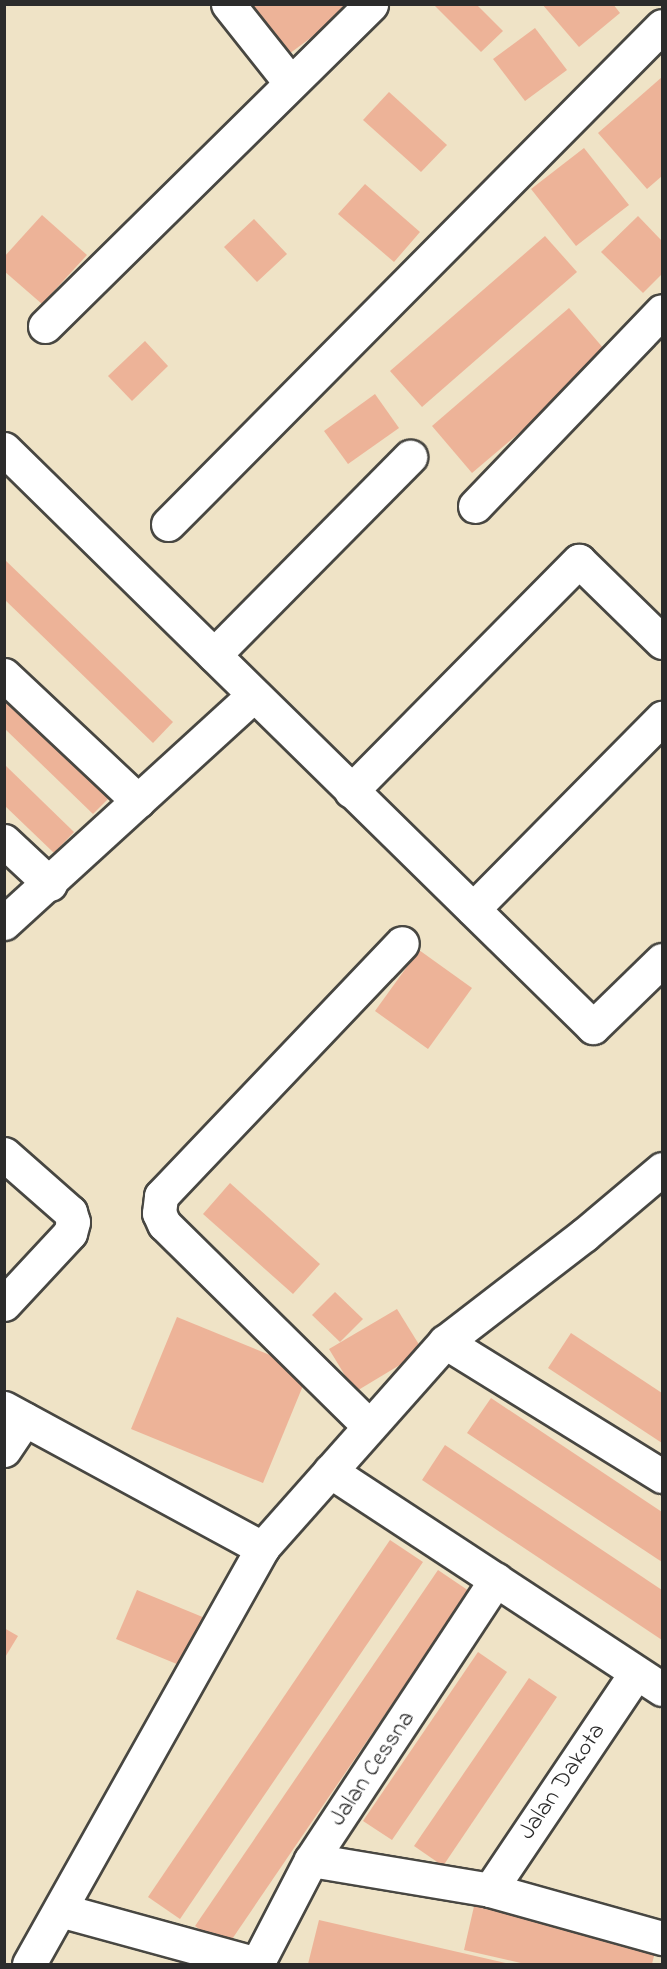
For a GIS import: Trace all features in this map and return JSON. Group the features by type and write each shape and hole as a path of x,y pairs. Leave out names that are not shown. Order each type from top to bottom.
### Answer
{"street":[{"path":"228,4 290,81"},
{"path":"45,326 290,81 371,4"},
{"path":"168,524 663,26"},
{"path":"475,506 663,311"},
{"path":"4,449 593,1027 663,960"},
{"path":"214,655 410,457"},
{"path":"351,791 579,561 663,642"},
{"path":"4,675 138,801"},
{"path":"4,923 50,884 254,695"},
{"path":"473,909 663,718"},
{"path":"4,841 50,884"},
{"path":"368,1425 164,1224 159,1213 161,1196 402,943"},
{"path":"4,1154 70,1212 73,1222 70,1233 4,1304"},
{"path":"29,1965 262,1548 368,1425 445,1342 584,1236 663,1169"},
{"path":"445,1342 663,1476"},
{"path":"4,1450 15,1414 262,1548"},
{"path":"330,1471 649,1682"},
{"name":"Jalan Cessna","path":"258,1964 310,1860 496,1579"},
{"name":"Jalan Dakota","path":"490,1890 649,1682"},
{"path":"310,1860 490,1890 663,1938"},
{"path":"60,1910 258,1964"}],"building":[{"path":"252,4 343,4 348,10 289,54"},
{"path":"433,4 476,4 503,31 481,52"},
{"path":"542,4 613,4 620,13 579,47"},
{"path":"535,28 567,70 525,101 493,59"},
{"path":"662,77 662,176 647,189 598,133"},
{"path":"389,92 447,145 421,172 363,120"},
{"path":"584,148 629,205 576,246 531,189"},
{"path":"365,184 420,232 394,262 338,214"},
{"path":"42,215 87,255 42,304 4,271 4,257"},
{"path":"638,216 662,241 662,274 643,293 601,252"},
{"path":"254,219 287,254 257,282 224,247"},
{"path":"545,236 577,272 422,407 390,371"},
{"path":"569,308 610,356 472,473 432,426"},
{"path":"145,341 168,366 132,401 108,376"},
{"path":"375,394 399,428 348,464 324,431"},
{"path":"4,559 173,722 153,743 4,599"},
{"path":"5,687 114,793 93,814 5,729"},
{"path":"4,764 74,832 54,853 4,805"},
{"path":"419,950 472,988 428,1049 375,1011"},
{"path":"230,1183 320,1264 293,1294 203,1214"},
{"path":"335,1292 363,1319 340,1342 312,1315"},
{"path":"397,1309 423,1351 355,1392 329,1349"},
{"path":"177,1317 309,1371 263,1483 131,1429"},
{"path":"571,1333 662,1393 662,1443 548,1368"},
{"path":"491,1398 662,1512 662,1562 467,1433"},
{"path":"445,1445 662,1590 662,1640 422,1480"},
{"path":"390,1540 423,1562 180,1919 148,1897"},
{"path":"438,1570 469,1591 226,1948 195,1926"},
{"path":"137,1590 205,1618 184,1667 116,1639"},
{"path":"4,1628 18,1636 4,1659"},
{"path":"478,1652 507,1672 392,1840 363,1821"},
{"path":"529,1678 557,1697 443,1866 414,1846"},
{"path":"475,1902 657,1944 652,1964 525,1964 464,1950"},
{"path":"319,1920 510,1964 308,1964"}]}
